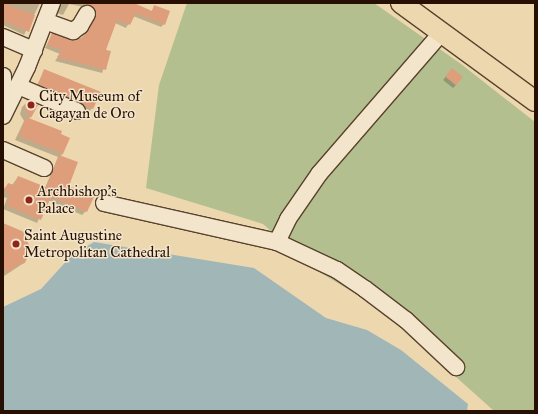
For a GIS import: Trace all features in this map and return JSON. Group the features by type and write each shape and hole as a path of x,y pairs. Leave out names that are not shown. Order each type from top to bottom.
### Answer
{"main road":[{"path":"401,3 535,101"}],"street":[{"path":"3,116 34,50 52,3"},
{"path":"45,21 73,31 80,26 87,14"},
{"path":"277,242 288,219 319,174 442,32"},
{"path":"3,37 34,50"},
{"path":"3,76 3,93"},
{"path":"18,86 77,111"},
{"path":"3,150 44,168"},
{"path":"104,203 277,242 337,270 365,289 406,320 456,367"}],"green space":[{"path":"187,3 374,3 461,64 535,122 535,411 494,411 378,307 316,270 263,224 146,188 159,85"}],"shaded area":[{"path":"94,242 254,268 326,318 367,330 401,350 468,404 467,411 3,411 3,307 41,289 71,256"}],"building":[{"path":"3,3 35,15 29,32 3,21"},
{"path":"78,3 134,3 152,11 154,5 170,11 165,25 136,13 130,25 117,20 106,50 111,51 106,70 57,57 62,50 47,45 52,33 74,40 81,38 88,31 95,18 95,10 91,6"},
{"path":"452,68 463,77 456,85 445,77"},
{"path":"44,69 101,92 93,109 38,84"},
{"name":"City Museum of Cagayan de Oro","path":"27,100 38,105 31,118 25,109"},
{"path":"26,117 62,131 61,134 70,138 63,154 19,136"},
{"path":"59,155 78,162 69,186 94,197 87,212 51,197 41,220 6,205 10,194 4,192 8,183 14,185 18,176 46,187"},
{"name":"Saint Augustine Metropolitan Cathedral","path":"3,223 29,234 27,241 31,248 25,263 17,265 10,272 3,269"}],"place":[{"name":"City Museum of Cagayan de Oro","path":"31,105"},
{"name":"Archbishop's Palace","path":"29,200"},
{"name":"Saint Augustine Metropolitan Cathedral","path":"16,244"}]}
